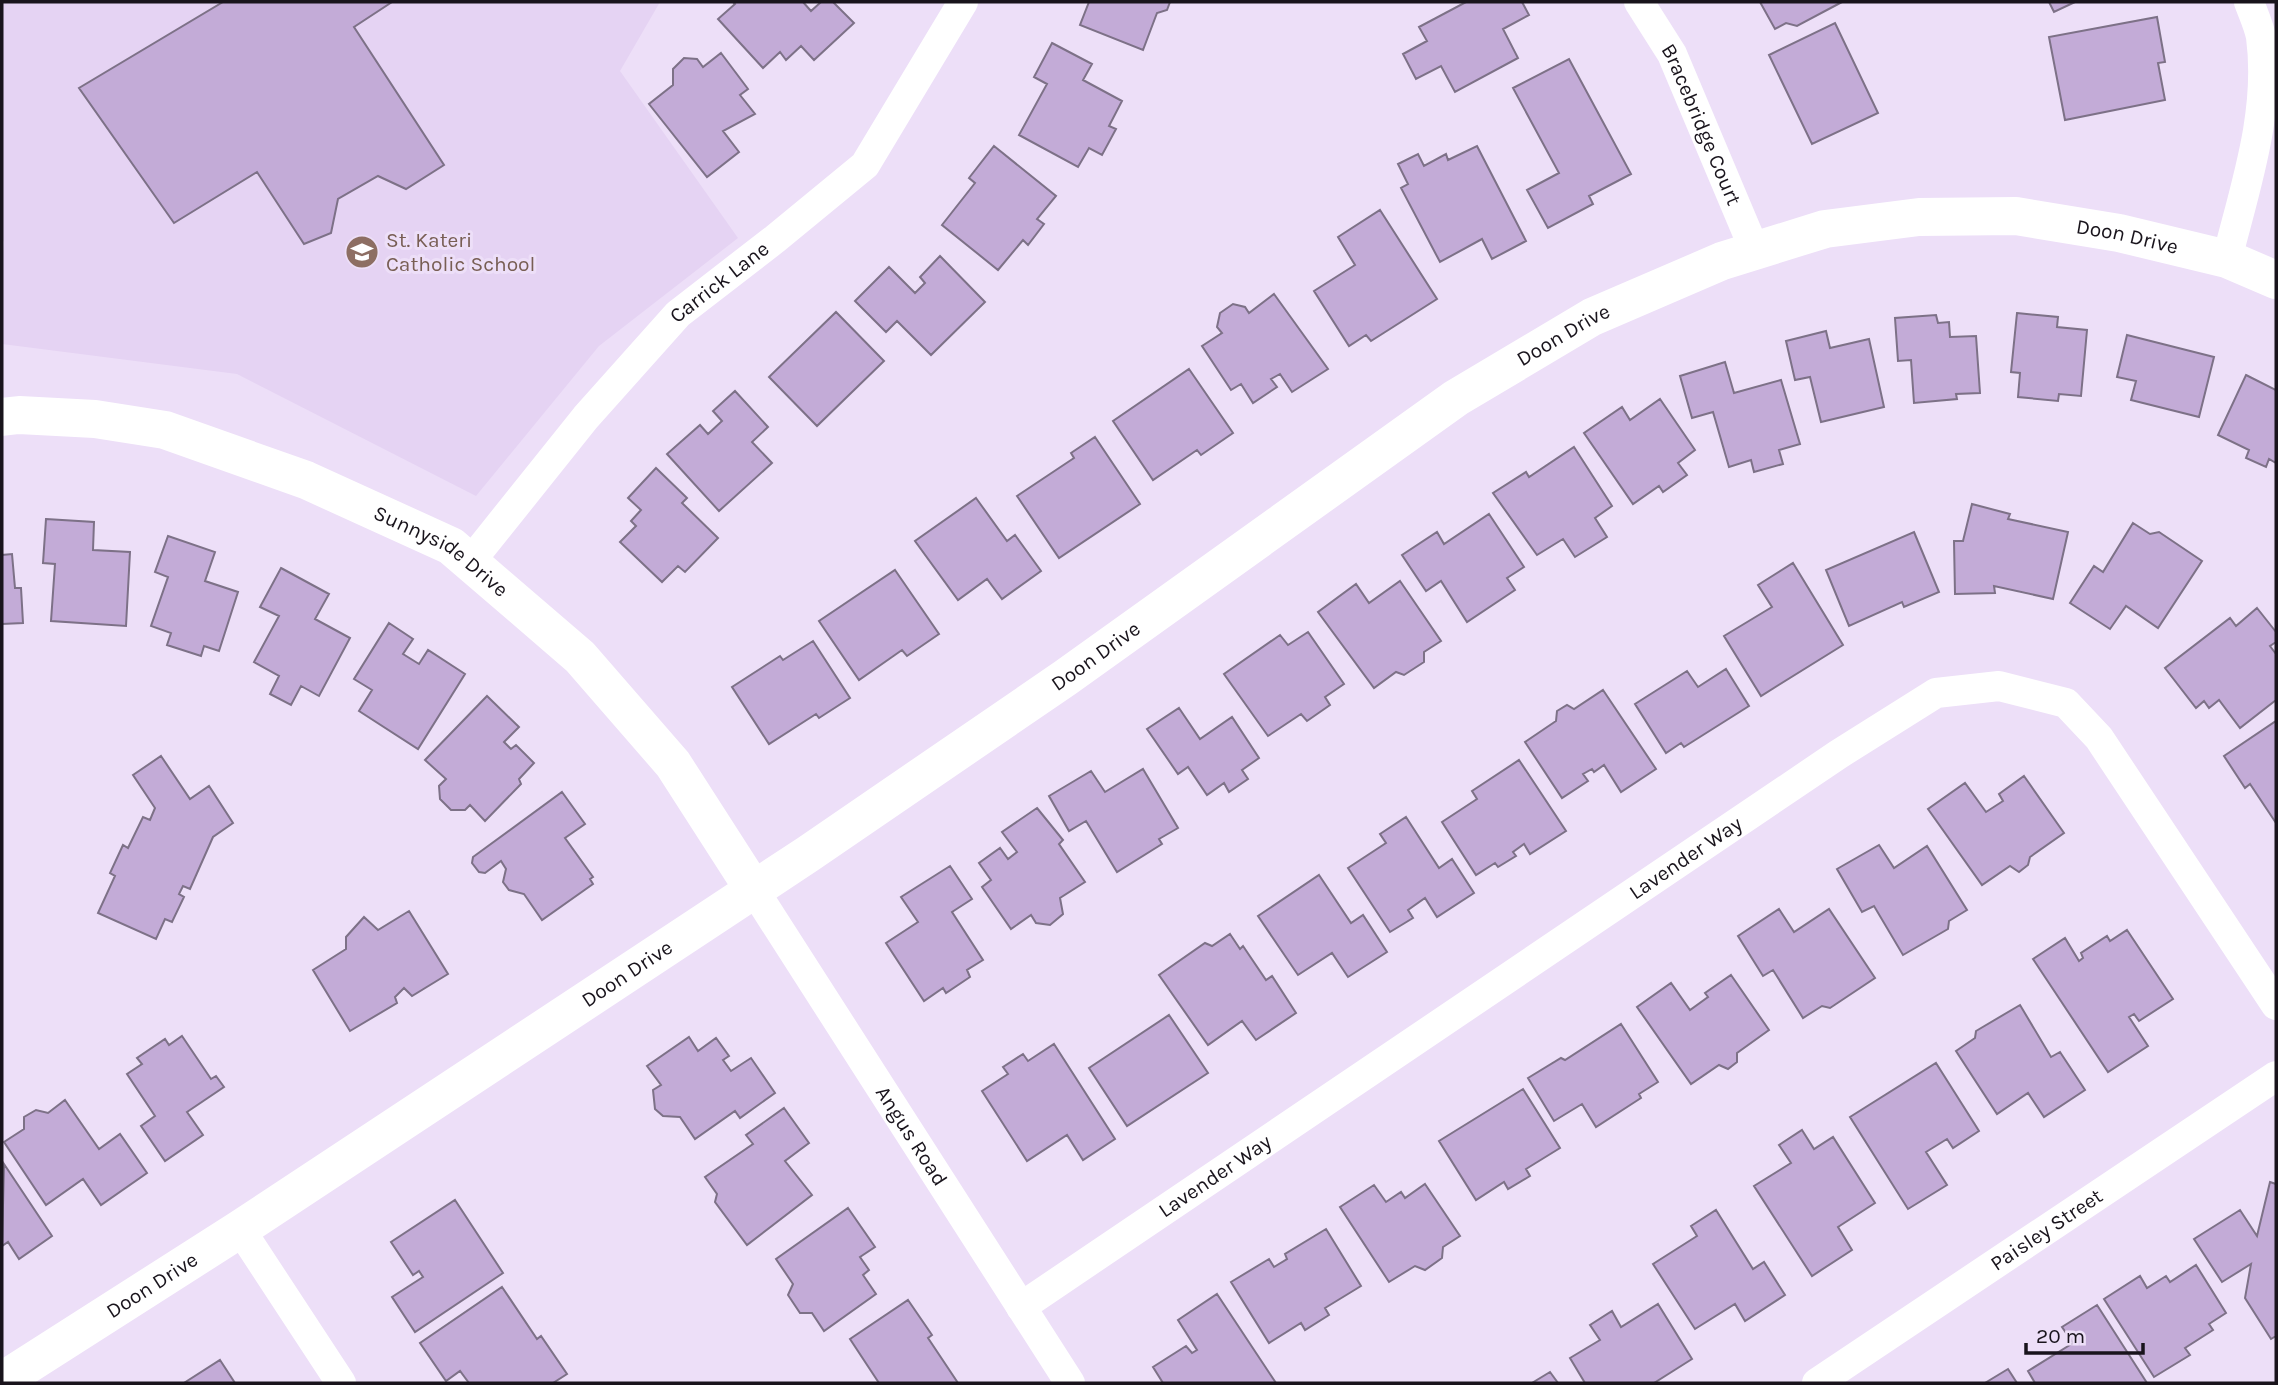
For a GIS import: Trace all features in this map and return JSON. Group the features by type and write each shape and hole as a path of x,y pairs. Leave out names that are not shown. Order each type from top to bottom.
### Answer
{"street":[{"name":"Carrick Lane","path":"470,562 586,417 678,314 865,165 963,2"},
{"name":"Bracebridge Court","path":"1639,2 1672,54 1755,251"},
{"path":"2227,259 2253,159 2262,103 2261,36 2249,2"},
{"name":"Doon Drive","path":"2,1381 240,1229 754,890 1065,678 1456,398 1592,317 1722,261 1825,229 1919,217 2016,216 2119,233 2227,259 2276,280"},
{"name":"Sunnyside Drive","path":"2,417 19,415 95,419 165,430 306,480 451,546 580,657 673,764 754,890"},
{"name":"Lavender Way","path":"1021,1307 1839,754 1936,693 1999,686 2066,703 2099,738 2276,1005"},
{"name":"Angus Road","path":"754,890 1070,1383"},
{"name":"Paisley Street","path":"1817,1383 2276,1076"},
{"path":"240,1229 341,1383"}],"shaded area":[{"name":"St. Kateri Catholic School","path":"2,2 660,2 620,71 738,238 599,346 476,496 237,374 2,344"}],"building":[{"path":"223,2 392,2 354,27 444,165 406,189 378,176 338,199 331,233 304,244 257,172 174,223 79,88"},
{"path":"733,2 803,2 811,11 821,2 833,2 854,23 814,60 801,46 786,60 780,52 763,68 718,19 735,4"},
{"path":"1089,2 1170,2 1167,10 1157,13 1143,50 1080,25"},
{"path":"1466,2 1522,2 1529,15 1503,29 1518,58 1455,92 1441,66 1416,79 1403,54 1427,41 1419,27"},
{"path":"1760,2 1842,2 1797,26 1786,23 1775,29"},
{"path":"2049,2 2075,2 2054,12"},
{"path":"2157,17 2165,62 2158,63 2165,100 2065,120 2049,37"},
{"path":"1835,23 1878,113 1812,144 1769,55"},
{"path":"1052,43 1092,64 1083,80 1122,101 1109,126 1116,129 1102,155 1089,148 1078,167 1019,135 1047,84 1034,77"},
{"path":"721,53 748,89 740,95 755,114 723,131 739,152 707,177 649,104 673,85 673,69 684,58 697,59 703,67"},
{"path":"1569,59 1631,174 1589,196 1593,204 1548,228 1527,190 1559,173 1513,88"},
{"path":"994,146 1056,196 1037,219 1044,224 1028,245 1023,240 998,270 942,225 975,183 969,178"},
{"path":"1477,146 1526,241 1492,259 1482,239 1440,262 1401,188 1408,184 1398,164 1418,154 1424,166 1446,154 1448,160"},
{"path":"1380,210 1437,299 1371,341 1366,335 1349,346 1314,291 1355,265 1338,237"},
{"path":"940,256 985,302 931,355 897,321 886,332 855,301 889,267 915,293 925,283 920,277"},
{"path":"1274,294 1328,369 1292,392 1280,374 1271,379 1277,387 1253,403 1241,384 1231,390 1202,346 1222,333 1217,327 1220,313 1233,304 1245,307 1249,313"},
{"path":"836,312 884,361 817,426 769,377"},
{"path":"2017,313 2058,317 2057,327 2087,330 2081,396 2059,394 2058,401 2018,397 2020,373 2011,372"},
{"path":"1936,315 1938,323 1949,322 1950,337 1976,336 1980,393 1956,394 1957,399 1914,403 1911,360 1898,361 1895,318"},
{"path":"1826,331 1830,348 1869,339 1884,407 1821,422 1810,377 1795,380 1786,341"},
{"path":"2127,335 2214,357 2199,417 2131,400 2136,381 2117,377"},
{"path":"1725,362 1734,393 1781,380 1800,444 1779,450 1783,464 1754,472 1751,460 1729,467 1713,412 1692,418 1680,376"},
{"path":"1189,369 1233,433 1201,455 1197,450 1153,480 1113,421"},
{"path":"2246,375 2276,390 2276,463 2269,459 2266,467 2246,458 2249,450 2218,435"},
{"path":"735,391 768,427 752,442 772,463 719,511 667,454 700,425 708,434 722,421 713,411"},
{"path":"1660,399 1695,450 1678,463 1687,475 1663,492 1659,486 1633,504 1584,433 1622,407 1630,420"},
{"path":"1095,437 1140,504 1059,558 1017,496 1074,458 1071,453"},
{"path":"1574,447 1612,506 1595,518 1607,537 1575,557 1563,539 1537,555 1493,493 1526,472 1529,477"},
{"path":"656,468 687,498 682,503 718,538 685,572 678,566 662,582 620,542 636,526 631,521 641,510 628,498"},
{"path":"976,498 1007,541 1015,535 1041,571 1002,599 987,579 958,600 915,541"},
{"path":"1972,504 2010,514 2008,519 2068,532 2053,599 1994,586 1995,593 1955,594 1954,541 1963,541"},
{"path":"1489,514 1524,567 1507,578 1515,590 1467,622 1441,581 1426,591 1402,555 1437,532 1444,544"},
{"path":"46,519 94,522 93,550 130,552 126,626 51,621 55,564 43,563"},
{"path":"2133,523 2150,534 2159,532 2202,561 2158,628 2126,606 2110,629 2070,603 2094,566 2103,572"},
{"path":"1914,532 1939,592 1904,607 1902,602 1849,626 1826,570"},
{"path":"168,536 215,552 205,581 238,592 219,651 204,646 201,656 167,645 171,633 151,626 168,577 155,572"},
{"path":"12,554 15,588 21,588 23,623 2,624 2,555"},
{"path":"1793,563 1843,645 1761,696 1724,636 1772,607 1758,585"},
{"path":"281,568 329,594 315,619 350,638 319,696 301,686 291,705 270,694 279,676 254,662 279,616 260,607"},
{"path":"895,570 939,634 907,656 902,650 859,680 819,621"},
{"path":"1400,581 1441,641 1424,652 1424,662 1404,675 1396,672 1374,688 1318,612 1356,584 1369,603"},
{"path":"2257,608 2276,632 2276,642 2270,646 2276,654 2276,700 2240,728 2219,700 2209,708 2204,701 2196,708 2165,668 2230,618 2236,626"},
{"path":"389,623 413,639 403,654 419,664 428,650 465,674 418,749 359,711 372,690 354,679"},
{"path":"1308,632 1344,684 1325,697 1330,705 1307,721 1301,714 1268,736 1224,674 1280,635 1288,645"},
{"path":"813,641 850,698 819,718 816,714 769,744 732,687 780,656 783,660"},
{"path":"1726,669 1749,706 1684,747 1681,743 1666,753 1635,704 1687,671 1698,687"},
{"path":"1603,690 1656,769 1621,792 1604,765 1594,772 1592,769 1583,774 1588,781 1562,798 1525,742 1556,721 1557,711 1567,705 1574,709"},
{"path":"487,696 519,727 504,742 511,749 516,745 534,763 519,779 521,784 485,821 470,805 465,810 451,810 440,799 439,786 446,779 425,760"},
{"path":"1179,708 1200,739 1232,717 1259,758 1242,770 1248,779 1229,792 1224,783 1207,795 1188,767 1178,774 1147,729"},
{"path":"2276,721 2276,823 2250,784 2245,788 2224,756"},
{"path":"161,756 190,799 209,786 233,823 213,837 190,889 183,886 179,894 184,897 172,922 165,919 156,939 98,913 115,876 110,873 123,845 128,848 143,817 150,820 155,808 133,775"},
{"path":"1519,760 1566,831 1530,854 1524,844 1513,852 1516,856 1498,867 1495,863 1476,875 1442,822 1477,799 1472,791"},
{"path":"1143,769 1178,828 1159,839 1162,844 1117,872 1086,821 1069,831 1049,796 1091,771 1105,792"},
{"path":"2024,776 2064,833 2030,857 2028,865 2019,872 2010,866 1982,885 1928,809 1965,783 1986,812 2003,801 1999,794"},
{"path":"562,792 585,824 565,838 593,877 590,879 593,884 542,920 524,894 509,890 503,882 506,869 501,861 485,873 479,872 472,863 473,857"},
{"path":"1037,808 1063,840 1059,844 1085,882 1060,898 1063,914 1050,925 1036,923 1031,915 1011,929 982,887 991,880 979,863 1000,848 1008,859 1017,852 1002,832"},
{"path":"1406,817 1439,868 1452,859 1474,893 1437,917 1425,898 1408,910 1413,918 1390,932 1348,868 1386,843 1380,834"},
{"path":"1879,845 1894,868 1927,846 1967,910 1949,921 1948,929 1903,955 1874,906 1862,912 1837,869"},
{"path":"950,866 972,899 952,912 983,960 967,970 970,977 946,993 943,988 924,1001 886,943 918,922 901,897"},
{"path":"1319,875 1351,923 1363,915 1387,952 1348,977 1332,953 1298,975 1258,916"},
{"path":"1779,909 1794,932 1829,909 1875,978 1830,1008 1822,1006 1803,1018 1773,970 1763,976 1738,936"},
{"path":"409,911 448,974 412,996 404,988 395,997 397,1003 350,1031 313,970 346,949 346,937 364,917 378,930"},
{"path":"2127,930 2173,999 2139,1021 2134,1014 2129,1017 2148,1046 2108,1072 2033,959 2065,938 2079,961 2083,958 2081,953 2107,936 2110,941"},
{"path":"1230,934 1240,949 1243,946 1266,980 1272,976 1296,1013 1256,1040 1242,1021 1208,1045 1159,975 1205,943 1212,946"},
{"path":"1731,975 1769,1030 1737,1053 1737,1062 1728,1069 1719,1065 1691,1084 1637,1007 1671,983 1690,1010 1708,997 1705,993"},
{"path":"2020,1005 2051,1057 2060,1052 2085,1090 2044,1117 2028,1093 1997,1114 1956,1051 1975,1038 1976,1031"},
{"path":"1169,1015 1208,1073 1127,1126 1089,1068"},
{"path":"1621,1024 1658,1082 1639,1094 1641,1098 1596,1127 1582,1104 1554,1121 1528,1078 1561,1058 1565,1060"},
{"path":"182,1036 211,1079 216,1076 224,1087 187,1112 203,1135 165,1161 141,1126 155,1116 127,1074 142,1064 137,1058 165,1039 169,1045"},
{"path":"689,1037 698,1051 716,1038 729,1056 723,1060 731,1071 751,1058 775,1093 740,1118 735,1111 695,1139 680,1117 663,1116 655,1109 653,1090 661,1085 647,1066"},
{"path":"1054,1044 1115,1139 1083,1160 1067,1135 1027,1161 982,1091 1008,1074 1003,1067 1023,1054 1028,1061"},
{"path":"1936,1063 1979,1131 1953,1148 1947,1139 1926,1152 1947,1185 1908,1209 1850,1117"},
{"path":"1523,1089 1560,1148 1526,1169 1530,1176 1508,1189 1504,1182 1476,1200 1439,1141"},
{"path":"65,1100 99,1149 120,1134 147,1173 101,1205 83,1179 46,1205 4,1142 24,1129 24,1117 36,1110 48,1113"},
{"path":"784,1108 809,1143 785,1161 812,1195 747,1245 715,1202 717,1194 705,1177 753,1144 746,1135"},
{"path":"1802,1130 1814,1149 1833,1137 1875,1203 1838,1227 1852,1250 1812,1276 1754,1186 1791,1163 1779,1145"},
{"path":"4,1164 52,1236 19,1259 8,1242 2,1246"},
{"path":"2270,1182 2276,1184 2276,1336 2271,1339 2245,1298 2251,1264 2222,1282 2194,1239 2240,1210 2257,1236"},
{"path":"1425,1184 1460,1236 1443,1247 1442,1258 1425,1270 1415,1266 1389,1282 1340,1207 1374,1185 1386,1202 1401,1192 1405,1198"},
{"path":"455,1200 503,1273 415,1332 392,1297 423,1277 419,1271 413,1275 391,1242"},
{"path":"848,1208 875,1247 860,1257 869,1270 863,1275 876,1294 824,1331 812,1313 800,1313 788,1295 793,1284 776,1259"},
{"path":"1716,1210 1753,1269 1764,1262 1785,1295 1745,1321 1735,1304 1695,1329 1653,1264 1697,1236 1691,1226"},
{"path":"1326,1229 1361,1286 1325,1308 1329,1315 1305,1330 1301,1323 1269,1343 1231,1282 1269,1259 1274,1267 1287,1259 1285,1254"},
{"path":"2196,1265 2226,1313 2209,1324 2213,1330 2185,1348 2190,1355 2154,1377 2104,1299 2140,1276 2147,1288 2166,1276 2170,1282"},
{"path":"502,1287 537,1339 541,1336 567,1374 553,1383 469,1383 460,1371 446,1381 420,1343"},
{"path":"1217,1294 1276,1383 1163,1383 1153,1367 1186,1346 1192,1353 1197,1350 1178,1320"},
{"path":"908,1300 932,1335 928,1338 958,1383 879,1383 850,1339"},
{"path":"1658,1304 1692,1359 1654,1383 1585,1383 1570,1358 1600,1340 1590,1325 1612,1311 1621,1327"},
{"path":"2097,1305 2147,1383 2035,1383 2028,1371 2073,1343 2062,1327"},
{"path":"220,1360 235,1383 184,1383"},
{"path":"2008,1369 2017,1383 1985,1383"},
{"path":"1550,1372 1558,1383 1532,1383"}],"place":[{"name":"St. Kateri Catholic School","path":"362,252"}]}
